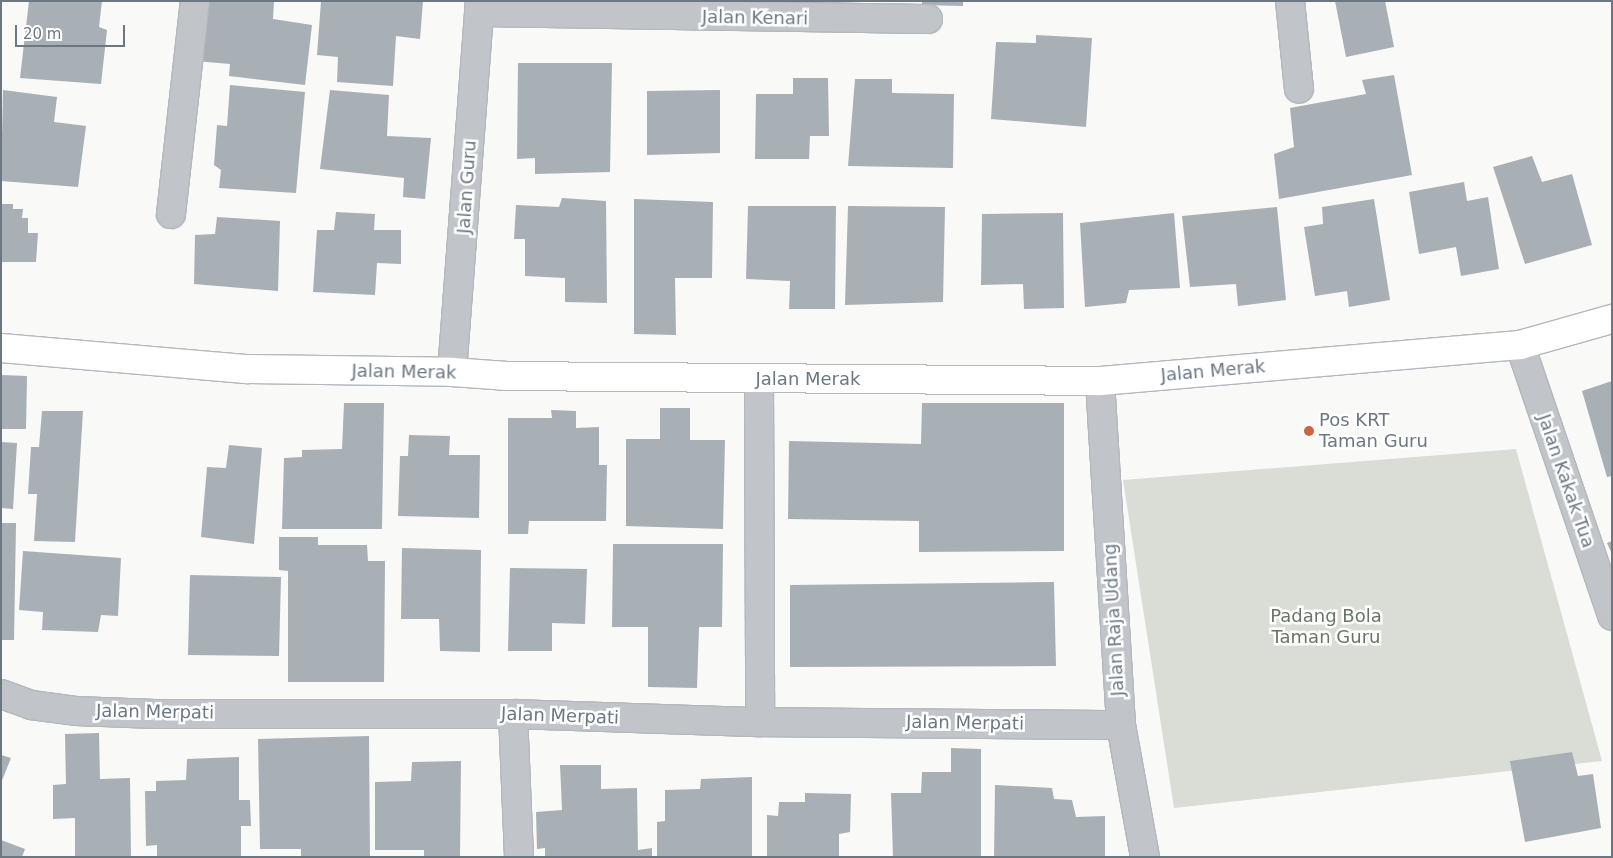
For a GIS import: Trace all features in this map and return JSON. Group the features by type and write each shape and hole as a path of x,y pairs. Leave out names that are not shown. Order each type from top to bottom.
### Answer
{"street":[{"path":"171,214 195,1"},
{"path":"1290,1 1299,89"},
{"name":"Jalan Kenari","path":"480,6 852,11 928,19"},
{"name":"Jalan Guru","path":"452,372 480,6"},
{"name":"Jalan Merak","path":"1,348 248,369 452,372 506,376 1100,381 1520,345 1612,319"},
{"name":"Jalan Kakak Tua","path":"1520,345 1612,616"},
{"path":"760,379 760,722"},
{"name":"Jalan Raja Udang","path":"1100,381 1121,725 1145,857"},
{"name":"Jalan Merpati","path":"1,694 31,705 86,711 513,714 760,722 1121,725"},
{"path":"513,714 519,857"}],"green space":[{"name":"Padang Bola Taman Guru","path":"1516,449 1602,761 1174,808 1123,480"}],"building":[{"path":"29,1 102,1 99,27 107,30 101,84 20,78"},
{"path":"208,1 274,1 273,19 312,25 305,85 229,76 230,64 195,61"},
{"path":"321,1 423,1 420,39 396,36 393,86 337,82 338,57 317,55"},
{"path":"922,1 963,1 963,6 922,5"},
{"path":"1335,1 1385,1 1394,47 1346,57"},
{"path":"1036,35 1092,38 1086,127 991,119 996,42 1036,43"},
{"path":"518,63 612,63 610,172 535,174 535,158 517,159"},
{"path":"1394,75 1412,175 1279,199 1274,154 1294,147 1290,108 1366,94 1362,80"},
{"path":"793,78 828,78 829,136 810,136 809,159 755,159 756,94 793,94"},
{"path":"855,79 892,79 892,93 954,94 953,168 848,166"},
{"path":"230,85 305,92 296,193 219,188 221,170 214,165 217,125 227,126"},
{"path":"3,90 57,97 54,122 86,126 78,187 1,181"},
{"path":"330,90 389,95 387,136 431,138 425,199 403,197 404,178 320,169"},
{"path":"720,90 720,153 647,155 647,91"},
{"path":"1532,156 1542,182 1572,174 1592,245 1525,264 1493,167"},
{"path":"1464,182 1467,201 1488,197 1499,269 1461,276 1456,247 1419,254 1409,192"},
{"path":"562,198 606,201 607,303 565,302 565,278 525,276 525,239 514,239 516,205 559,207"},
{"path":"634,199 713,202 712,278 675,278 676,335 634,334"},
{"path":"1374,199 1390,300 1349,307 1347,291 1315,296 1304,227 1323,224 1322,207"},
{"path":"1,204 13,204 13,209 23,209 22,218 28,218 28,233 38,233 36,262 1,262"},
{"path":"748,206 836,206 835,309 789,309 790,281 746,279"},
{"path":"848,206 945,207 943,302 845,305"},
{"path":"1277,207 1286,300 1238,306 1236,284 1190,287 1182,216"},
{"path":"336,212 375,214 374,230 401,230 401,264 377,263 375,295 313,292 317,230 334,230"},
{"path":"1063,213 1064,308 1024,309 1023,284 981,285 982,214"},
{"path":"1174,213 1180,288 1129,290 1126,303 1085,307 1080,223"},
{"path":"217,217 280,221 278,291 194,284 195,235 215,234"},
{"path":"1,375 27,376 26,429 1,429"},
{"path":"1612,381 1612,476 1607,477 1582,391"},
{"path":"344,403 384,403 382,529 282,529 284,458 302,457 302,450 342,449"},
{"path":"922,403 1064,403 1064,551 919,552 919,521 788,519 789,441 921,444"},
{"path":"660,408 690,408 690,440 725,440 723,529 626,526 626,439 660,439"},
{"path":"551,410 576,411 576,428 599,427 599,465 607,465 606,521 529,521 528,534 508,534 508,418 552,418"},
{"path":"42,411 83,411 75,542 34,541 37,494 28,494 31,447 39,447"},
{"path":"409,435 450,436 449,455 480,455 479,518 398,516 400,456 408,456"},
{"path":"1,442 17,443 13,509 1,508"},
{"path":"229,445 262,448 254,544 201,537 207,467 226,468"},
{"path":"1,523 16,523 14,640 1,640"},
{"path":"279,537 318,537 318,545 367,545 368,561 385,561 384,682 288,682 288,571 279,570"},
{"path":"1612,541 1612,554 1607,543"},
{"path":"613,544 723,544 722,627 699,627 697,688 648,687 648,627 612,627"},
{"path":"402,548 481,550 480,652 440,651 439,619 401,619"},
{"path":"23,551 121,558 118,616 101,615 98,632 42,630 43,612 19,610"},
{"path":"510,568 587,569 585,624 552,623 552,651 508,651"},
{"path":"190,575 281,577 279,656 188,655"},
{"path":"1054,582 1056,666 790,667 790,585"},
{"path":"99,733 100,779 130,778 131,857 75,857 75,818 53,819 53,785 66,784 65,734"},
{"path":"369,736 370,857 301,857 301,849 260,849 258,739"},
{"path":"951,748 981,749 981,857 893,857 891,793 921,793 922,772 951,772"},
{"path":"1572,752 1578,776 1593,774 1601,828 1525,842 1510,761"},
{"path":"1,755 11,758 1,783"},
{"path":"239,757 239,800 250,800 251,826 241,826 241,857 157,857 157,845 146,846 145,791 156,791 156,781 186,780 187,759"},
{"path":"461,761 460,857 424,857 424,850 375,850 375,782 411,781 412,762"},
{"path":"560,765 601,765 601,789 637,788 638,850 652,848 652,857 545,857 545,848 537,849 536,812 562,810"},
{"path":"752,777 752,857 657,857 657,822 665,821 665,790 700,789 701,779"},
{"path":"995,785 1052,788 1054,799 1072,800 1076,817 1105,816 1105,857 994,857"},
{"path":"805,793 851,794 850,832 839,834 839,857 767,857 767,815 778,816 779,802 805,802"},
{"path":"1,840 25,849 22,857 1,857"}],"place":[{"name":"Pos KRT Taman Guru","path":"1309,431"}]}
